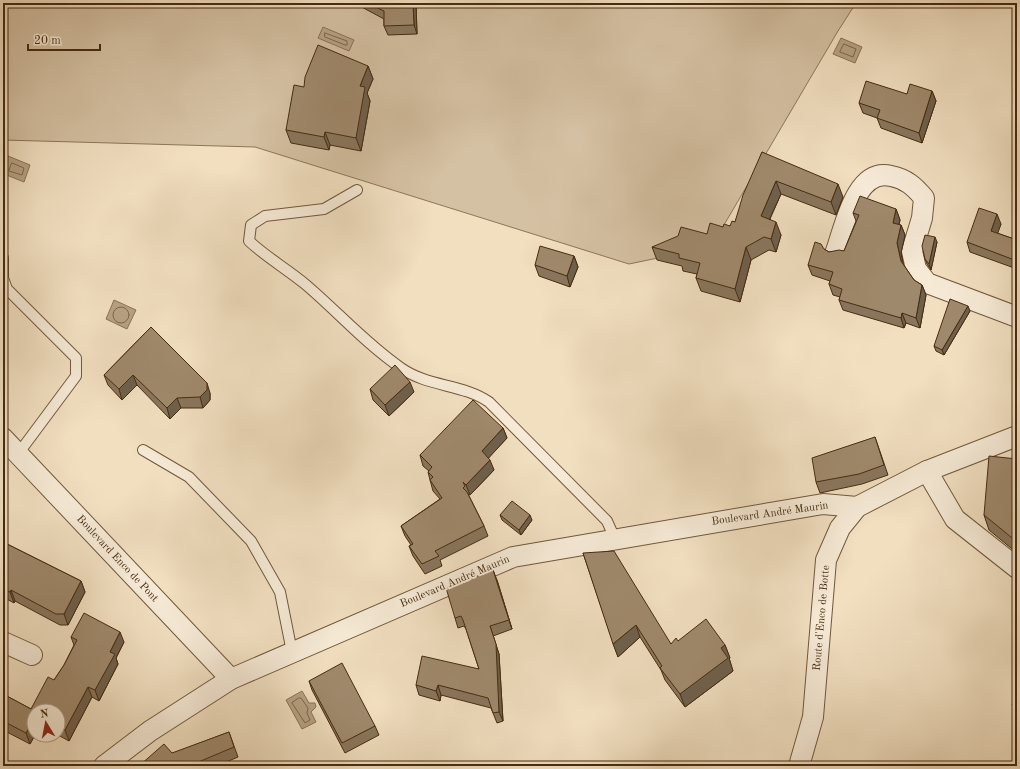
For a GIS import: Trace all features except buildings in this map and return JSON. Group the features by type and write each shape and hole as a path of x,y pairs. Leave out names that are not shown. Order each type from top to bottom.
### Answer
{"street":[{"path":"836,251 856,193 870,178 883,174 897,177 912,184 924,198 922,218 912,252 916,268 927,283 1017,317"},
{"name":"Route d'Enco de Botte","path":"799,766 813,717 826,560 840,528 857,507 927,471 1017,436"},
{"name":"Boulevard Enco de Pont","path":"3,438 231,679"},
{"path":"927,471 956,519 1017,568"},
{"name":"Boulevard André Maurin","path":"104,766 150,731 231,679 513,557 615,538 823,504 857,507"},
{"path":"3,642 32,655"},
{"name":"Boulevard André Maurin","path":"119,766 150,731"}],"lane":[{"path":"357,190 324,209 265,216 252,225 249,241 262,254 304,284 402,369 428,382 480,396 489,402 607,521 615,538"},
{"path":"3,258 3,278 7,289 76,358 76,376 18,454"},
{"path":"143,450 189,477 251,541 280,592 292,652"}],"shaded area":[{"path":"3,3 856,3 711,247 629,264 255,147 3,140"}],"water":[{"path":"323,27 354,40 349,51 318,38"},
{"path":"841,38 862,47 855,63 833,54"},
{"path":"8,156 30,165 24,182 4,174"},
{"path":"114,300 136,310 127,329 106,319"},
{"path":"302,691 309,703 315,703 316,707 311,712 316,722 302,729 286,700"}]}
